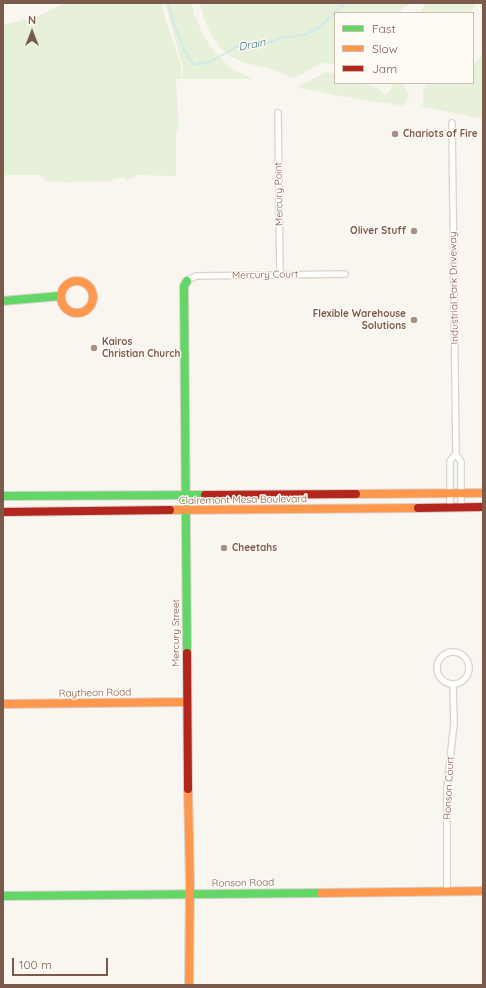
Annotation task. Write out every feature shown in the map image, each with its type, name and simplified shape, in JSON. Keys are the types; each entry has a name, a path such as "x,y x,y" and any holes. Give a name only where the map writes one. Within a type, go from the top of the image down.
{"street":[{"name":"Mercury Point","path":"278,113 280,275"},
{"name":"Industrial Park Driveway","path":"452,123 456,454 461,462 461,507"},
{"name":"Mercury Court","path":"187,282 196,276 345,274"},
{"path":"78,281 87,284 91,288 93,299 89,308 79,314 66,310 60,300 60,296 61,290 64,286 78,281"},
{"name":"Mercury Street","path":"187,282 184,286 189,985"},
{"path":"3,301 60,296"},
{"name":"Industrial Park Driveway","path":"450,507 450,461 456,454"},
{"name":"Clairemont Mesa Boulevard","path":"3,496 483,493"},
{"name":"Clairemont Mesa Boulevard","path":"3,512 483,507"},
{"path":"448,652 460,654 468,662 469,670 464,680 453,684 442,681 436,671 437,663 442,656 448,652"},
{"name":"Ronson Court","path":"447,891 447,788 454,723 453,684"},
{"name":"Raytheon Road","path":"3,704 187,702"},
{"name":"Ronson Road","path":"3,896 483,891"}],"green space":[{"path":"65,3 162,3 164,15 181,65 182,78 183,67 165,3 192,3 194,14 204,36 215,53 232,69 252,79 176,79 179,131 176,132 176,176 136,175 127,181 124,177 108,181 63,182 47,181 39,175 3,175 3,25 38,16"},
{"path":"200,3 410,3 400,12 334,12 334,64 323,63 301,75 291,78 274,70 242,62 229,55 221,48 210,33"},
{"path":"427,3 477,3 471,12 420,12"},
{"path":"483,52 483,119 420,106 423,103 423,91 428,84 474,84 474,63 479,59"},
{"path":"328,72 334,74 334,84 368,85 379,89 386,95 393,84 403,84 409,96 406,99 405,106 335,95 297,87"}],"waterway":[{"name":"Drain","path":"168,3 184,50 194,65 210,62 238,46 262,45 280,38 304,35 320,27 334,14"},
{"name":"Drain","path":"336,12 345,3"}],"traffic: fast":[{"path":"187,281 184,286 187,653"},
{"path":"3,301 60,296"},
{"path":"3,496 205,495"},
{"path":"3,896 321,893"}],"traffic: slow":[{"path":"74,281 80,281 89,285 93,297 89,309 80,313 74,313 65,309 61,300 61,294 65,285 74,281"},
{"path":"356,494 483,493"},
{"path":"170,510 418,508"},
{"path":"3,704 187,702"},
{"path":"188,789 190,884 189,985"},
{"path":"321,893 483,891"}],"traffic: jam":[{"path":"205,495 356,494"},
{"path":"418,508 483,507"},
{"path":"3,512 170,510"},
{"path":"187,653 188,789"}],"place":[{"name":"Chariots of Fire","path":"395,134"},
{"name":"Oliver Stuff","path":"414,231"},
{"name":"Flexible Warehouse Solutions","path":"414,320"},
{"name":"Kairos Christian Church","path":"94,348"},
{"name":"Cheetahs","path":"224,548"}]}
